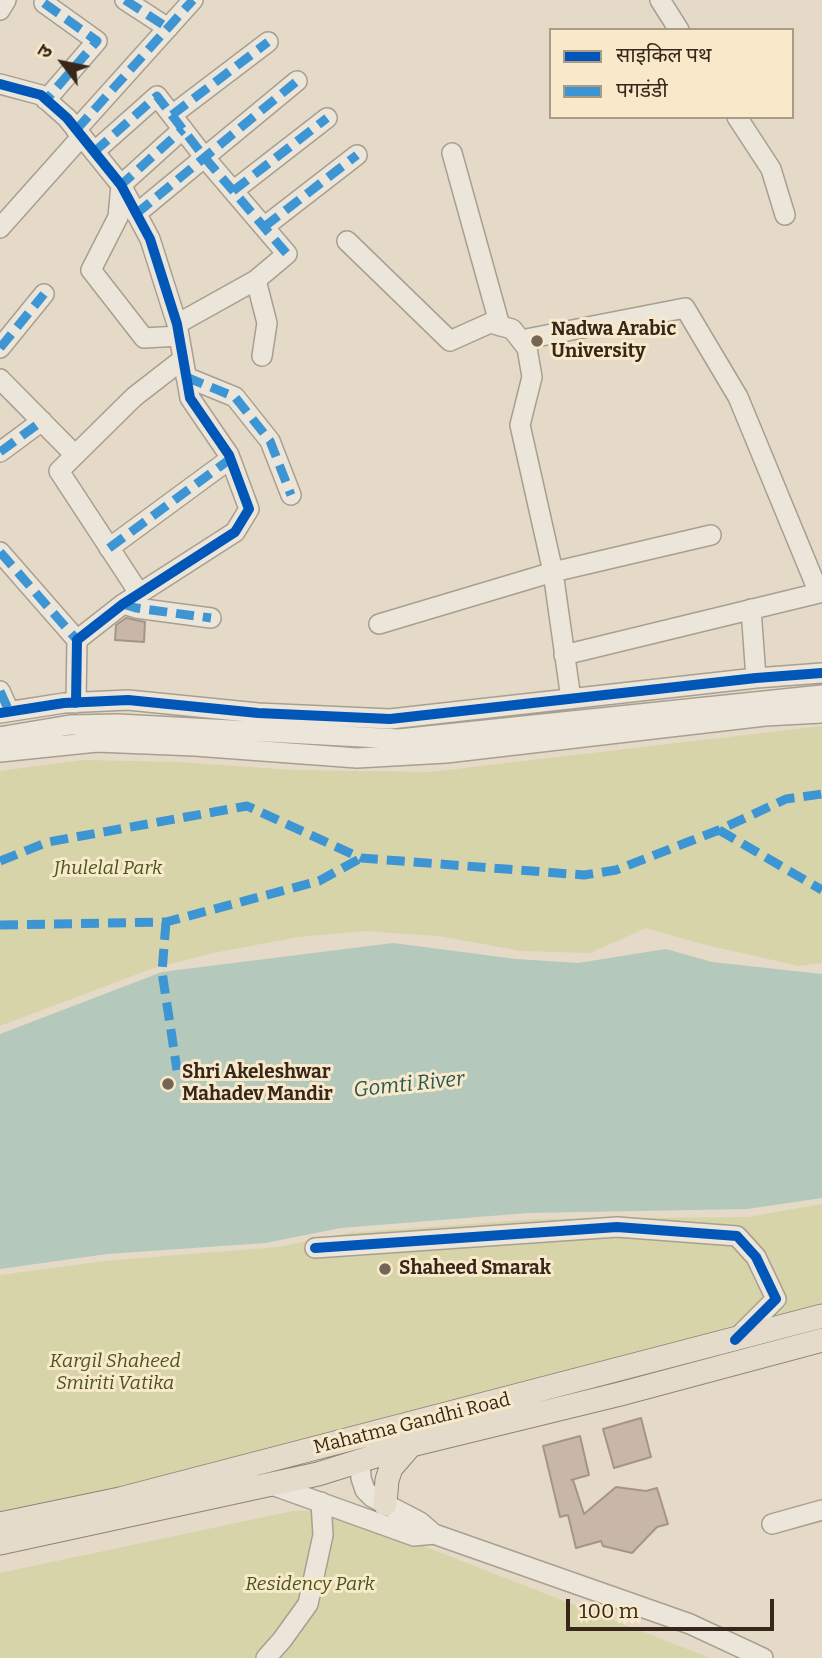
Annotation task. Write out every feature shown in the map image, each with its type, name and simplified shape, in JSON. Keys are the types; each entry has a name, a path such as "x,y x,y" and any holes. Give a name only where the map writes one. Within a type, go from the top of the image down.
{"main road":[{"name":"Mahatma Gandhi Road","path":"0,1524 120,1499 822,1316"},
{"name":"Mahatma Gandhi Road","path":"0,1543 272,1485 411,1446 822,1340"},
{"path":"385,1504 385,1487 391,1468 411,1446"}],"street":[{"path":"0,10 6,0"},
{"path":"125,0 168,28"},
{"path":"0,228 84,140 168,28 193,0"},
{"path":"660,0 678,28"},
{"path":"44,3 97,41 47,100"},
{"path":"84,140 157,96 177,122 205,158 286,254 256,279 178,330 144,338 91,270 118,217 121,185 177,122 268,42"},
{"path":"136,214 297,81"},
{"path":"0,84 41,95 47,100 121,185 150,239 178,330 190,398 230,459 249,509 235,532 131,598 77,640"},
{"path":"233,191 327,118"},
{"path":"738,119 771,169 785,215"},
{"path":"452,153 500,326"},
{"path":"264,227 357,155"},
{"path":"347,241 450,341 490,323 512,329 527,348 532,377 520,425 554,572 571,699"},
{"path":"256,279 267,323 262,356"},
{"path":"0,348 44,294"},
{"path":"521,340 685,308 738,397 820,593 564,655"},
{"path":"185,368 134,397 59,471 110,548 136,608 211,618"},
{"path":"185,368 235,397 270,440 291,495"},
{"path":"0,379 75,455"},
{"path":"0,452 42,421"},
{"path":"110,548 230,459"},
{"path":"379,624 554,572 711,536"},
{"path":"0,552 77,640 76,703"},
{"path":"751,609 756,678"},
{"path":"0,691 5,712 76,703 128,701 258,713 376,719 822,673"},
{"path":"0,737 71,725 118,724 399,739 822,695"},
{"path":"0,752 97,742 357,758 446,753 765,716 822,713"},
{"path":"315,1248 617,1227 737,1236 756,1257 776,1299 734,1340"},
{"path":"360,1461 361,1478 365,1490 372,1497 420,1522 434,1534 690,1624 763,1658"},
{"path":"272,1485 414,1535 434,1534"},
{"path":"266,1658 308,1604 323,1535 321,1502"},
{"path":"772,1524 822,1510"}],"green space":[{"name":"Jhulelal Park","path":"822,726 822,963 799,966 646,928 590,953 522,951 439,936 363,931 298,937 213,953 151,969 0,1026 0,771 83,760 177,762 293,770 430,772"},
{"name":"Kargil Shaheed Smiriti Vatika","path":"822,1204 822,1306 193,1471 0,1514 0,1275 105,1261 278,1247 348,1233 537,1219 748,1217"},
{"name":"Residency Park","path":"333,1510 710,1658 0,1658 0,1573 293,1511"}],"water":[{"name":"Gomti River","path":"393,943 516,959 578,963 666,949 712,962 822,974 822,1198 747,1209 528,1213 341,1228 265,1243 107,1254 0,1269 0,1034 162,972"}],"building":[{"path":"126,618 145,622 144,642 115,640 116,625"},
{"path":"641,1418 651,1457 614,1468 603,1429"},
{"path":"580,1436 589,1475 571,1480 584,1514 616,1487 646,1491 657,1488 668,1524 657,1527 632,1553 603,1546 601,1541 576,1548 568,1515 560,1517 543,1446"}],"marked path":[{"path":"125,0 168,28"},
{"path":"76,130 193,0"},
{"path":"44,3 97,41 46,100"},
{"path":"172,115 268,42"},
{"path":"136,214 297,81"},
{"path":"94,152 157,96 205,158 287,254"},
{"path":"233,191 327,118"},
{"path":"122,188 121,185 183,129"},
{"path":"264,227 357,155"},
{"path":"0,348 44,294"},
{"path":"186,377 235,397 270,441 291,495"},
{"path":"0,452 42,421"},
{"path":"109,548 230,459"},
{"path":"0,552 77,640"},
{"path":"123,604 211,618"},
{"path":"0,691 9,711"},
{"path":"0,861 48,842 247,806 361,858 584,875 616,870 719,830 786,799 822,794"},
{"path":"719,830 822,890"},
{"path":"0,925 166,922 319,881 361,858"},
{"path":"166,922 162,972 177,1070"}],"cycle path":[{"path":"0,84 41,95 67,118 121,185 150,239 177,324 190,398 229,455 249,509 235,532 123,604 77,640 76,703"},
{"path":"0,713 64,703 128,700 258,713 390,719 822,673"},
{"path":"315,1248 617,1227 737,1236 756,1257 776,1299 735,1340"}],"place":[{"name":"Nadwa Arabic University","path":"537,341"},
{"name":"Shri Akeleshwar Mahadev Mandir","path":"168,1084"},
{"name":"Shaheed Smarak","path":"385,1269"}]}
